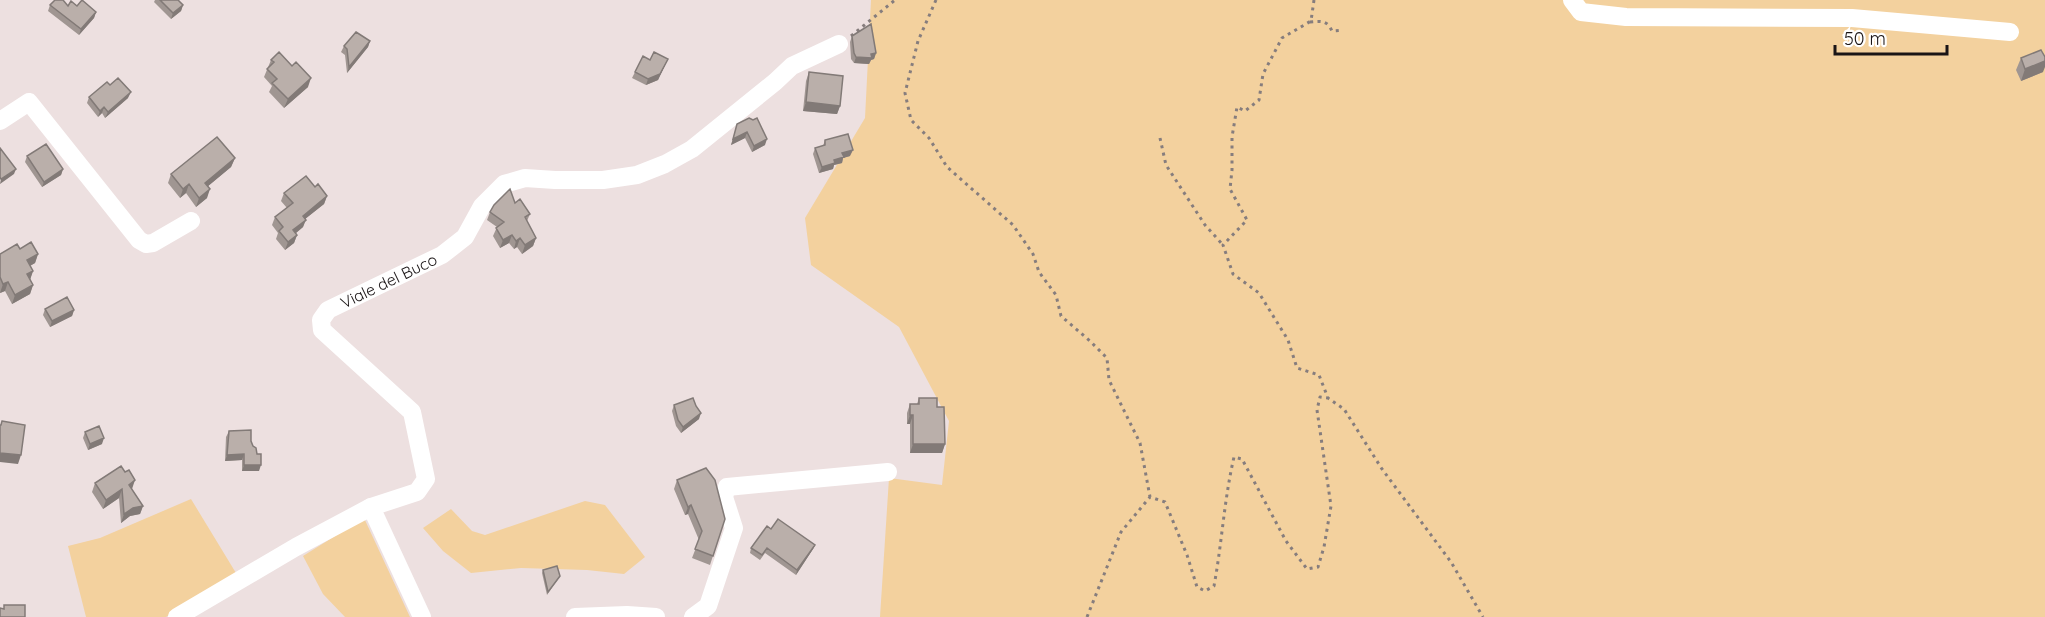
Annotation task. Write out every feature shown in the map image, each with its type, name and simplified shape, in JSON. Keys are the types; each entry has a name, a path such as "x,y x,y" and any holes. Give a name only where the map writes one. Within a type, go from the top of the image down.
{"street":[{"path":"1572,0 1581,12 1626,17 1852,18 2010,32"},
{"name":"Viale del Buco","path":"177,617 296,547 371,507 417,492 426,479 412,412 322,330 321,320 328,310 442,255 465,237 482,206 504,184 525,178 603,180 637,175 665,164 692,149 792,66 839,44"},
{"path":"0,121 29,102 139,240 146,244 153,243 191,221"},
{"path":"693,617 708,606 734,528 724,497 728,487 888,472"},
{"path":"371,507 422,617"},
{"path":"575,617 627,615 657,617"}],"path":[{"path":"839,44 895,0"},
{"path":"936,0 918,41 905,93 910,120 929,138 946,167 1012,225 1033,254 1039,272 1056,295 1060,316 1107,358 1108,380 1140,443 1150,497"},
{"path":"1310,22 1314,0"},
{"path":"1223,245 1247,220 1230,189 1232,137 1237,107 1245,111 1259,100 1263,74 1282,38 1310,22 1322,21 1329,25 1332,31 1343,30"},
{"path":"1160,138 1166,165 1205,225 1223,245 1233,274 1259,293 1288,340 1297,368 1319,375 1328,398"},
{"path":"1150,497 1165,502 1187,555 1197,587 1205,591 1214,585 1234,458 1242,459 1286,541 1307,569 1318,567 1331,506 1317,410 1320,397 1328,398 1344,409 1382,469 1451,562 1483,617"},
{"path":"1087,617 1121,532 1150,497"}],"shaded area":[{"path":"871,0 2045,0 2045,617 880,617 889,478 942,485 949,421 899,327 811,265 805,218 865,118"},
{"path":"191,499 236,573 166,617 86,617 68,546 100,538"},
{"path":"585,501 605,505 645,557 624,574 587,570 521,568 471,573 443,551 423,528 451,509 472,531 485,535"},
{"path":"364,518 410,617 345,617 323,594 303,556"}],"building":[{"path":"55,0 63,0 68,6 71,1 77,6 82,0 96,12 81,29 50,5"},
{"path":"160,0 178,0 183,5 173,13"},
{"path":"871,24 876,53 871,54 872,58 856,57 852,36"},
{"path":"356,32 370,41 349,67 347,49 344,46"},
{"path":"2041,50 2045,61 2025,69 2021,58"},
{"path":"279,52 292,66 296,62 311,78 288,99 272,83 277,79 267,69 274,62 271,60"},
{"path":"654,52 668,59 660,74 648,79 635,72 643,56 650,60"},
{"path":"809,72 843,76 840,106 806,102"},
{"path":"118,78 131,92 108,112 104,107 100,111 89,97 107,82 110,85"},
{"path":"749,118 753,120 757,118 767,139 754,146 747,132 733,139 737,124"},
{"path":"848,134 853,150 842,153 844,157 834,160 835,163 822,167 815,148 825,145 825,140"},
{"path":"217,137 235,158 205,183 210,189 199,198 189,184 183,189 171,174"},
{"path":"46,144 63,169 44,182 27,156"},
{"path":"0,148 16,169 1,179 0,177"},
{"path":"306,176 315,187 318,184 327,196 303,216 306,220 293,230 297,235 288,242 279,231 283,227 275,217 293,203 284,193"},
{"path":"510,189 515,203 520,199 530,214 525,217 536,238 525,245 520,238 516,241 512,235 503,240 496,228 504,222 490,212"},
{"path":"31,242 38,254 27,260 33,271 27,274 33,285 15,295 8,282 3,284 0,277 0,254 17,244 20,249"},
{"path":"67,297 74,310 52,321 45,309"},
{"path":"693,398 701,413 683,427 678,420 674,405"},
{"path":"919,398 937,398 937,407 944,407 945,444 913,444 913,415 910,415 910,404 919,404"},
{"path":"2,421 25,425 21,455 0,453"},
{"path":"99,426 104,438 90,444 85,432"},
{"path":"251,430 253,446 257,454 261,454 261,465 244,465 244,454 227,455 229,431"},
{"path":"121,466 125,472 129,470 135,480 129,485 143,506 133,508 124,514 122,489 106,500 95,483"},
{"path":"706,468 715,480 725,519 713,556 695,549 702,531 691,505 688,507 677,480"},
{"path":"778,519 815,545 797,570 767,548 762,555 751,548 767,526 771,529"},
{"path":"557,566 560,576 548,592 543,570"},
{"path":"4,605 25,605 25,617 0,617 0,608 4,609"}]}
